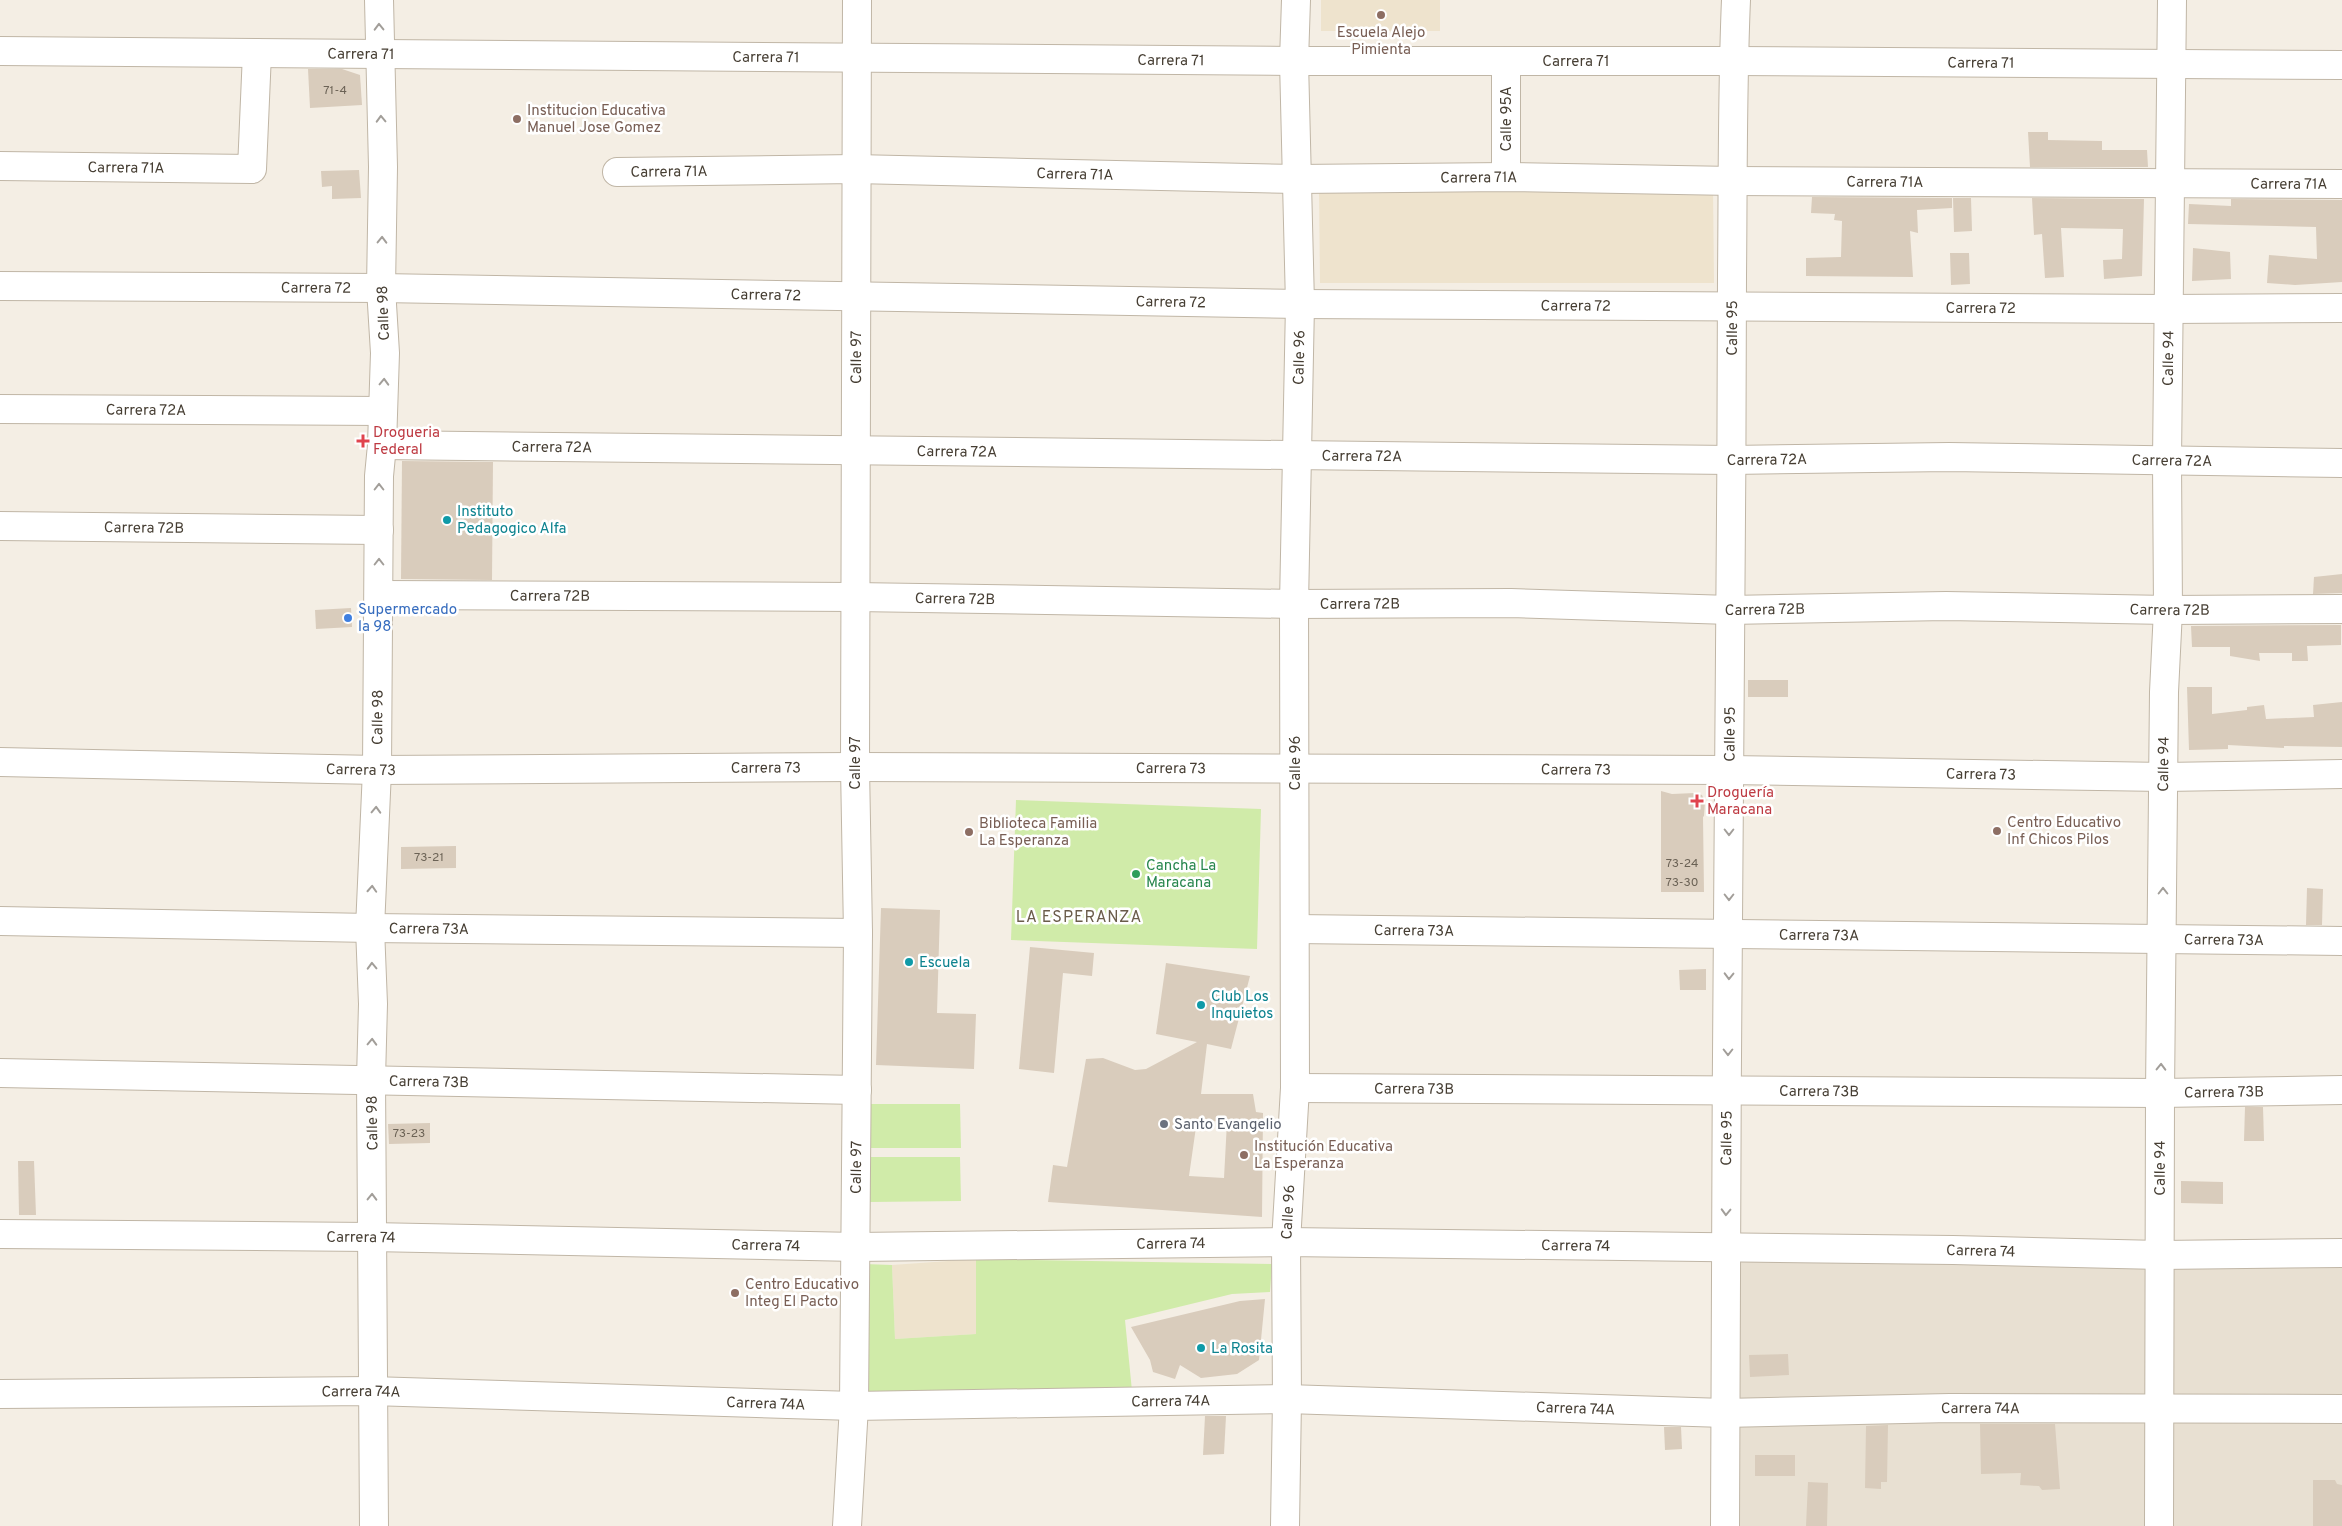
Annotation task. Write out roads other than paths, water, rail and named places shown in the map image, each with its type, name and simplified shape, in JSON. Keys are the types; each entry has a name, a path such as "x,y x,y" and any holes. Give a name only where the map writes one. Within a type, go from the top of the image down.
{"street":[{"name":"Calle 98","path":"374,1526 371,1391 371,1079 373,1004 370,928 377,770 379,476 385,353 382,288 383,167 379,0"},
{"name":"Calle 97","path":"848,1526 854,1406 858,933 855,767 855,58 857,0"},
{"name":"Calle 96","path":"1285,1526 1287,1399 1286,1242 1295,1088 1294,604 1300,304 1294,61 1296,0"},
{"name":"Calle 95","path":"1725,1526 1724,1413 1727,1327 1724,1247 1730,935 1730,610 1736,0"},
{"name":"Calle 94","path":"2159,1526 2160,1093 2168,610 2167,461 2172,0"},
{"name":"Carrera 71","path":"0,51 1294,61 1734,61 2342,65"},
{"name":"Carrera 71A","path":"0,166 252,169 258,53"},
{"name":"Calle 95A","path":"1506,61 1506,177"},
{"name":"Carrera 71A","path":"617,172 855,169 1297,179 1506,177 1733,181 2342,184"},
{"name":"Carrera 72","path":"0,286 382,288 1300,304 2168,309 2342,308"},
{"name":"Carrera 72A","path":"0,409 383,411"},
{"name":"Carrera 72A","path":"382,445 1731,460 1949,456 2342,463"},
{"name":"Carrera 72B","path":"0,526 379,530"},
{"name":"Carrera 72B","path":"379,595 855,597 1294,604 1510,603 1730,610 1946,606 2168,610 2342,609"},
{"name":"Carrera 73","path":"0,762 377,770 855,767 1729,770 2164,777 2342,774"},
{"name":"Carrera 73A","path":"0,921 370,928 858,933"},
{"name":"Carrera 73A","path":"1296,929 2342,941"},
{"name":"Carrera 73B","path":"0,1073 857,1090"},
{"name":"Carrera 73B","path":"1295,1088 1728,1089 2160,1093 2342,1090"},
{"name":"Carrera 74","path":"0,1234 371,1237 856,1247 1286,1242 1724,1247 2160,1255 2342,1253"},
{"name":"Carrera 74A","path":"0,1394 371,1391 854,1406 1287,1399 1724,1413 1950,1408 2342,1409"}],"place":[{"name":"Escuela Alejo Pimienta","path":"1381,15"},
{"name":"Institucion Educativa Manuel Jose Gomez","path":"517,119"},
{"name":"Drogueria Federal","path":"363,441"},
{"name":"Instituto Pedagogico Alfa","path":"447,520"},
{"name":"Supermercado la 98","path":"348,618"},
{"name":"Droguería Maracana","path":"1697,801"},
{"name":"Centro Educativo Inf Chicos Pilos","path":"1997,831"},
{"name":"Biblioteca Familia La Esperanza","path":"969,832"},
{"name":"Cancha La Maracana","path":"1136,874"},
{"name":"Escuela","path":"909,962"},
{"name":"Club Los Inquietos","path":"1201,1005"},
{"name":"Santo Evangelio","path":"1164,1124"},
{"name":"Institución Educativa La Esperanza","path":"1244,1155"},
{"name":"Centro Educativo Integ El Pacto","path":"735,1293"},
{"name":"La Rosita","path":"1201,1348"}],"district":[{"name":"LA ESPERANZA","path":"1079,916"}]}
